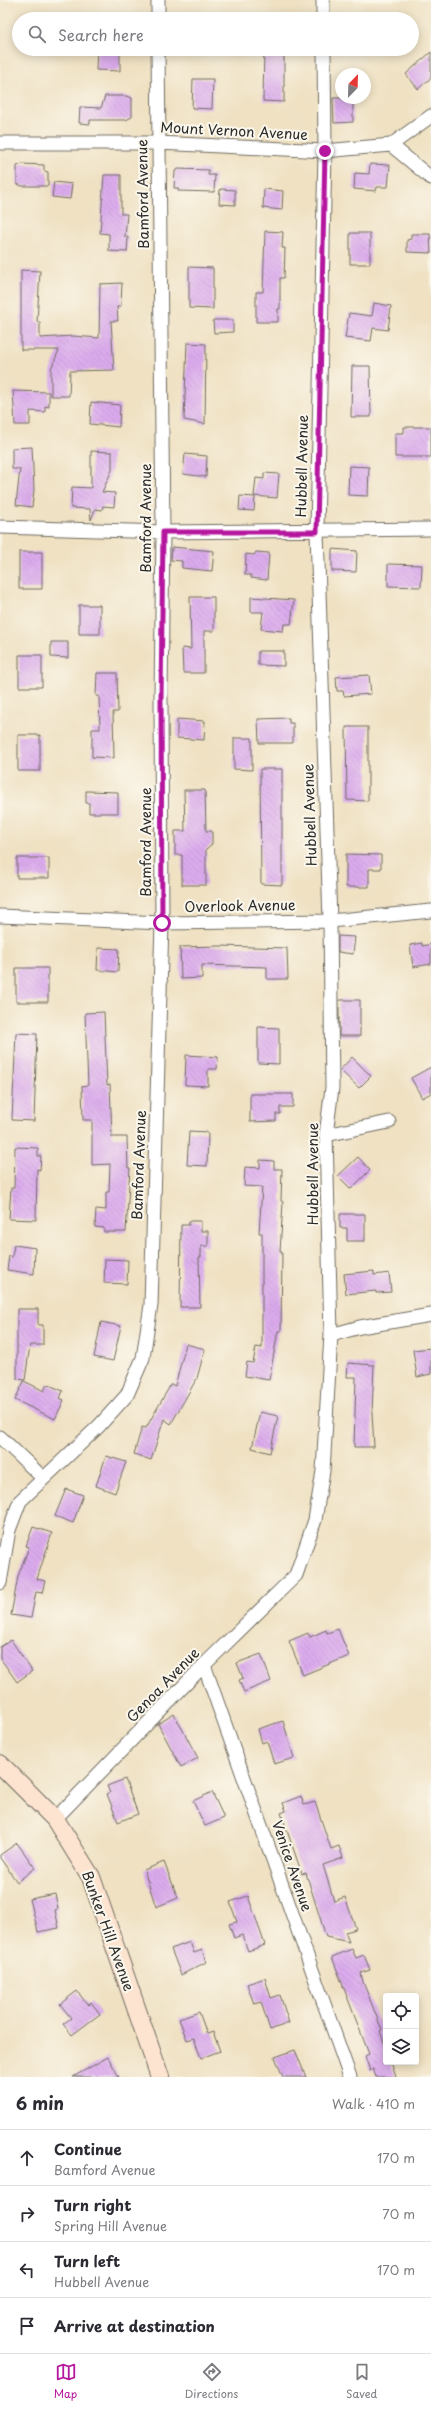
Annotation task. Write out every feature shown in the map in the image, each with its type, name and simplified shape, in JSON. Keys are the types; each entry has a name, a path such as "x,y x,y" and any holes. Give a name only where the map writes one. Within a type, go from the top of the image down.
{"main road":[{"name":"Bunker Hill Avenue","path":"0,1764 55,1819 90,1877 160,2077"}],"street":[{"path":"158,0 158,12"},
{"path":"323,0 323,12"},
{"name":"Bamford Avenue","path":"0,1583 9,1530 20,1501 99,1426 127,1395 143,1358 151,1305 162,923 161,698 163,532 158,56"},
{"name":"Hubbell Avenue","path":"296,1575 315,1520 323,1471 331,1335 326,1135 332,1088 330,921 317,532 325,151 324,56"},
{"path":"431,116 391,145 431,178"},
{"name":"Mount Vernon Avenue","path":"0,143 158,143 325,151 391,145"},
{"path":"0,527 163,532 317,532 431,529"},
{"name":"Overlook Avenue","path":"0,916 162,923 330,921 431,911"},
{"path":"326,1135 389,1122"},
{"path":"331,1335 360,1327 431,1316"},
{"path":"0,1437 43,1478"},
{"name":"Genoa Avenue","path":"55,1819 204,1665 296,1575"},
{"name":"Venice Avenue","path":"204,1665 350,2077"}],"building":[{"path":"431,52 431,78 418,89 406,74"},
{"path":"97,56 120,56 120,71 96,70"},
{"path":"264,56 284,56 284,102 263,101"},
{"path":"193,79 213,79 212,109 192,108"},
{"path":"105,96 126,96 132,98 132,117 126,120 90,120 90,124 79,123 80,107 101,108"},
{"path":"333,98 335,98 335,104 353,104 353,122 334,123"},
{"path":"22,164 44,165 44,171 48,172 48,186 22,186 17,184 17,166"},
{"path":"370,164 390,165 388,187 377,187 376,191 354,189 355,173 369,174"},
{"path":"178,169 209,170 208,175 215,175 214,192 178,191 178,188 174,188 175,171"},
{"path":"104,175 121,175 121,214 127,214 125,237 128,237 127,252 109,251 109,234 100,233"},
{"path":"54,182 72,184 70,199 52,197"},
{"path":"220,189 235,190 235,205 219,204"},
{"path":"264,189 283,191 282,210 263,208"},
{"path":"265,231 283,232 282,248 285,248 284,278 280,278 280,309 278,309 278,322 256,322 256,292 263,292"},
{"path":"350,233 370,233 370,264 350,264"},
{"path":"411,234 430,234 431,253 407,252 407,240 411,239"},
{"path":"189,267 213,268 213,309 189,308"},
{"path":"21,270 40,271 37,322 40,322 40,338 73,336 99,338 100,284 122,283 121,306 117,307 118,321 111,321 114,370 70,371 69,396 51,396 51,369 59,350 21,350"},
{"path":"374,303 391,306 388,330 373,328 371,341 345,338 349,313 372,316"},
{"path":"213,320 233,320 233,332 214,333"},
{"path":"187,343 206,344 205,424 184,420"},
{"path":"352,366 370,366 371,417 351,417"},
{"path":"13,391 49,392 49,407 45,406 45,412 30,411 30,425 15,425"},
{"path":"91,402 120,405 119,427 90,424"},
{"path":"404,427 431,427 431,457 395,457 395,433 404,433"},
{"path":"32,447 34,490 32,507 16,505 20,469 12,469 12,448"},
{"path":"91,451 112,452 112,470 102,492 115,493 114,507 103,506 102,510 95,509 91,520 90,509 71,508 72,487 91,488"},
{"path":"185,454 207,456 206,477 183,474"},
{"path":"349,466 369,467 368,496 348,495"},
{"path":"264,473 279,474 277,498 254,496 256,478 264,479"},
{"path":"240,496 255,497 254,511 239,510"},
{"path":"172,547 214,551 212,571 182,568 182,561 171,560"},
{"path":"332,549 357,551 356,572 332,571"},
{"path":"19,552 42,552 42,589 19,589"},
{"path":"256,552 269,553 267,580 251,578 251,575 245,575 246,554 254,555"},
{"path":"388,564 422,565 421,587 388,586"},
{"path":"190,597 214,597 214,631 204,631 204,673 183,673 182,648 191,649"},
{"path":"251,597 294,600 291,624 284,624 283,631 261,629 263,612 251,612"},
{"path":"79,605 100,605 100,634 79,634"},
{"path":"51,642 68,642 68,658 51,657"},
{"path":"258,651 284,651 284,666 258,665"},
{"path":"19,655 42,655 42,687 19,687"},
{"path":"97,673 117,673 118,712 113,712 114,758 92,757 92,729 100,729 99,696 96,696"},
{"path":"369,675 371,694 344,696 343,691 337,691 336,677"},
{"path":"289,718 289,723 293,723 293,743 259,743 258,719"},
{"path":"177,719 205,721 204,740 177,738"},
{"path":"346,727 368,727 368,801 347,800"},
{"path":"18,735 40,735 40,771 18,771"},
{"path":"234,738 252,738 252,770 234,769"},
{"path":"260,769 282,769 282,885 261,884"},
{"path":"184,790 205,790 206,831 212,831 212,844 206,849 206,885 182,885 182,855 175,855 175,831 185,831"},
{"path":"86,791 118,792 118,813 89,813 89,803 86,803"},
{"path":"346,854 381,855 381,869 369,869 369,887 346,887"},
{"path":"17,858 49,858 49,878 17,878"},
{"path":"338,936 355,937 353,954 338,952"},
{"path":"422,943 422,946 431,944 431,964 413,967 410,945"},
{"path":"220,946 287,948 288,979 267,979 267,967 202,965 202,978 181,979 180,947"},
{"path":"98,948 119,949 118,972 97,970"},
{"path":"16,968 48,968 48,1002 16,1002"},
{"path":"339,1000 360,1000 360,1036 339,1036"},
{"path":"104,1012 107,1085 110,1084 112,1137 127,1137 128,1168 130,1168 126,1232 104,1232 104,1228 95,1227 96,1209 106,1210 106,1192 109,1192 110,1164 92,1165 92,1120 83,1120 82,1086 88,1085 85,1013"},
{"path":"258,1027 279,1028 279,1064 258,1063"},
{"path":"16,1033 37,1034 34,1121 12,1120"},
{"path":"186,1055 218,1057 217,1069 208,1069 208,1086 185,1085"},
{"path":"352,1057 371,1076 359,1088 340,1070"},
{"path":"431,1067 431,1093 422,1098 411,1078"},
{"path":"250,1094 293,1094 293,1107 280,1107 280,1114 276,1114 276,1121 250,1122"},
{"path":"189,1131 208,1132 207,1166 187,1165"},
{"path":"15,1147 38,1148 38,1156 41,1156 40,1170 37,1169 36,1220 9,1219 11,1188 14,1188"},
{"path":"358,1157 370,1170 351,1189 338,1176"},
{"path":"260,1160 274,1161 274,1169 282,1169 281,1201 283,1202 280,1252 282,1252 281,1331 278,1331 269,1380 245,1376 247,1362 253,1363 256,1347 262,1348 262,1233 259,1233 262,1187 244,1186 245,1167 260,1168"},
{"path":"340,1214 365,1214 365,1241 347,1241 347,1228 340,1228"},
{"path":"189,1221 201,1221 201,1231 208,1231 208,1246 201,1246 201,1257 199,1257 200,1307 180,1307 181,1225 189,1225"},
{"path":"14,1245 35,1248 34,1274 7,1270 9,1256 12,1257"},
{"path":"105,1259 128,1260 127,1284 104,1283"},
{"path":"374,1271 374,1275 389,1273 391,1292 376,1293 376,1291 346,1294 344,1274"},
{"path":"17,1309 38,1309 38,1325 43,1325 43,1345 30,1345 25,1380 17,1379"},
{"path":"101,1322 121,1326 113,1361 94,1357"},
{"path":"186,1344 205,1349 197,1378 171,1424 164,1419 151,1460 134,1454 142,1427 146,1428 171,1384 175,1386"},
{"path":"431,1348 431,1374 417,1377 413,1350"},
{"path":"348,1363 374,1365 372,1413 374,1447 354,1447 356,1377 347,1377"},
{"path":"24,1381 44,1391 47,1384 63,1391 60,1398 64,1400 55,1419 15,1400"},
{"path":"260,1412 278,1416 270,1453 252,1448"},
{"path":"106,1456 126,1462 115,1493 96,1486"},
{"path":"66,1489 83,1495 73,1523 55,1516"},
{"path":"33,1527 52,1533 37,1579 45,1581 42,1593 36,1592 31,1618 11,1615 18,1576 29,1547 26,1546"},
{"path":"338,1629 349,1656 303,1675 289,1641 308,1633 310,1637 326,1630 327,1633"},
{"path":"11,1640 32,1671 17,1682 0,1658 0,1647"},
{"path":"261,1654 271,1681 244,1692 239,1680 243,1678 237,1663"},
{"path":"174,1714 198,1758 181,1767 158,1724"},
{"path":"283,1721 294,1758 274,1764 267,1741 262,1743 258,1729"},
{"path":"125,1779 138,1814 118,1822 107,1794 110,1793 107,1786"},
{"path":"212,1792 224,1818 205,1826 193,1801"},
{"path":"301,1796 304,1805 315,1802 331,1849 339,1846 343,1858 323,1865 334,1901 345,1897 356,1929 345,1932 349,1942 326,1937 306,1873 302,1874 281,1813 286,1811 283,1803"},
{"path":"17,1843 35,1868 17,1882 0,1858 0,1855"},
{"path":"164,1862 178,1898 156,1907 144,1870"},
{"path":"55,1894 58,1909 55,1910 59,1928 38,1932 30,1899"},
{"path":"248,1896 265,1945 248,1951 242,1935 234,1938 229,1924 237,1922 230,1902"},
{"path":"190,1942 194,1953 202,1950 206,1962 181,1975 171,1949"},
{"path":"352,1949 356,1958 364,1955 370,1970 361,1973 363,1982 382,2030 380,2031 383,2040 383,2065 392,2065 396,2077 376,2077 373,2069 370,2071 365,2056 369,2054 332,1957"},
{"path":"265,1978 271,1998 280,1995 289,2023 270,2030 261,2002 254,2004 247,1984"},
{"path":"77,1991 88,2005 91,2002 100,2014 72,2035 63,2024 71,2018 60,2004"},
{"path":"199,2012 207,2034 213,2032 220,2051 201,2058 194,2038 187,2040 179,2019"},
{"path":"295,2050 306,2077 283,2077 275,2057"},
{"path":"108,2057 119,2077 73,2077"}],"route":[{"path":"162,923 161,698 163,532 317,532 325,151"}]}
